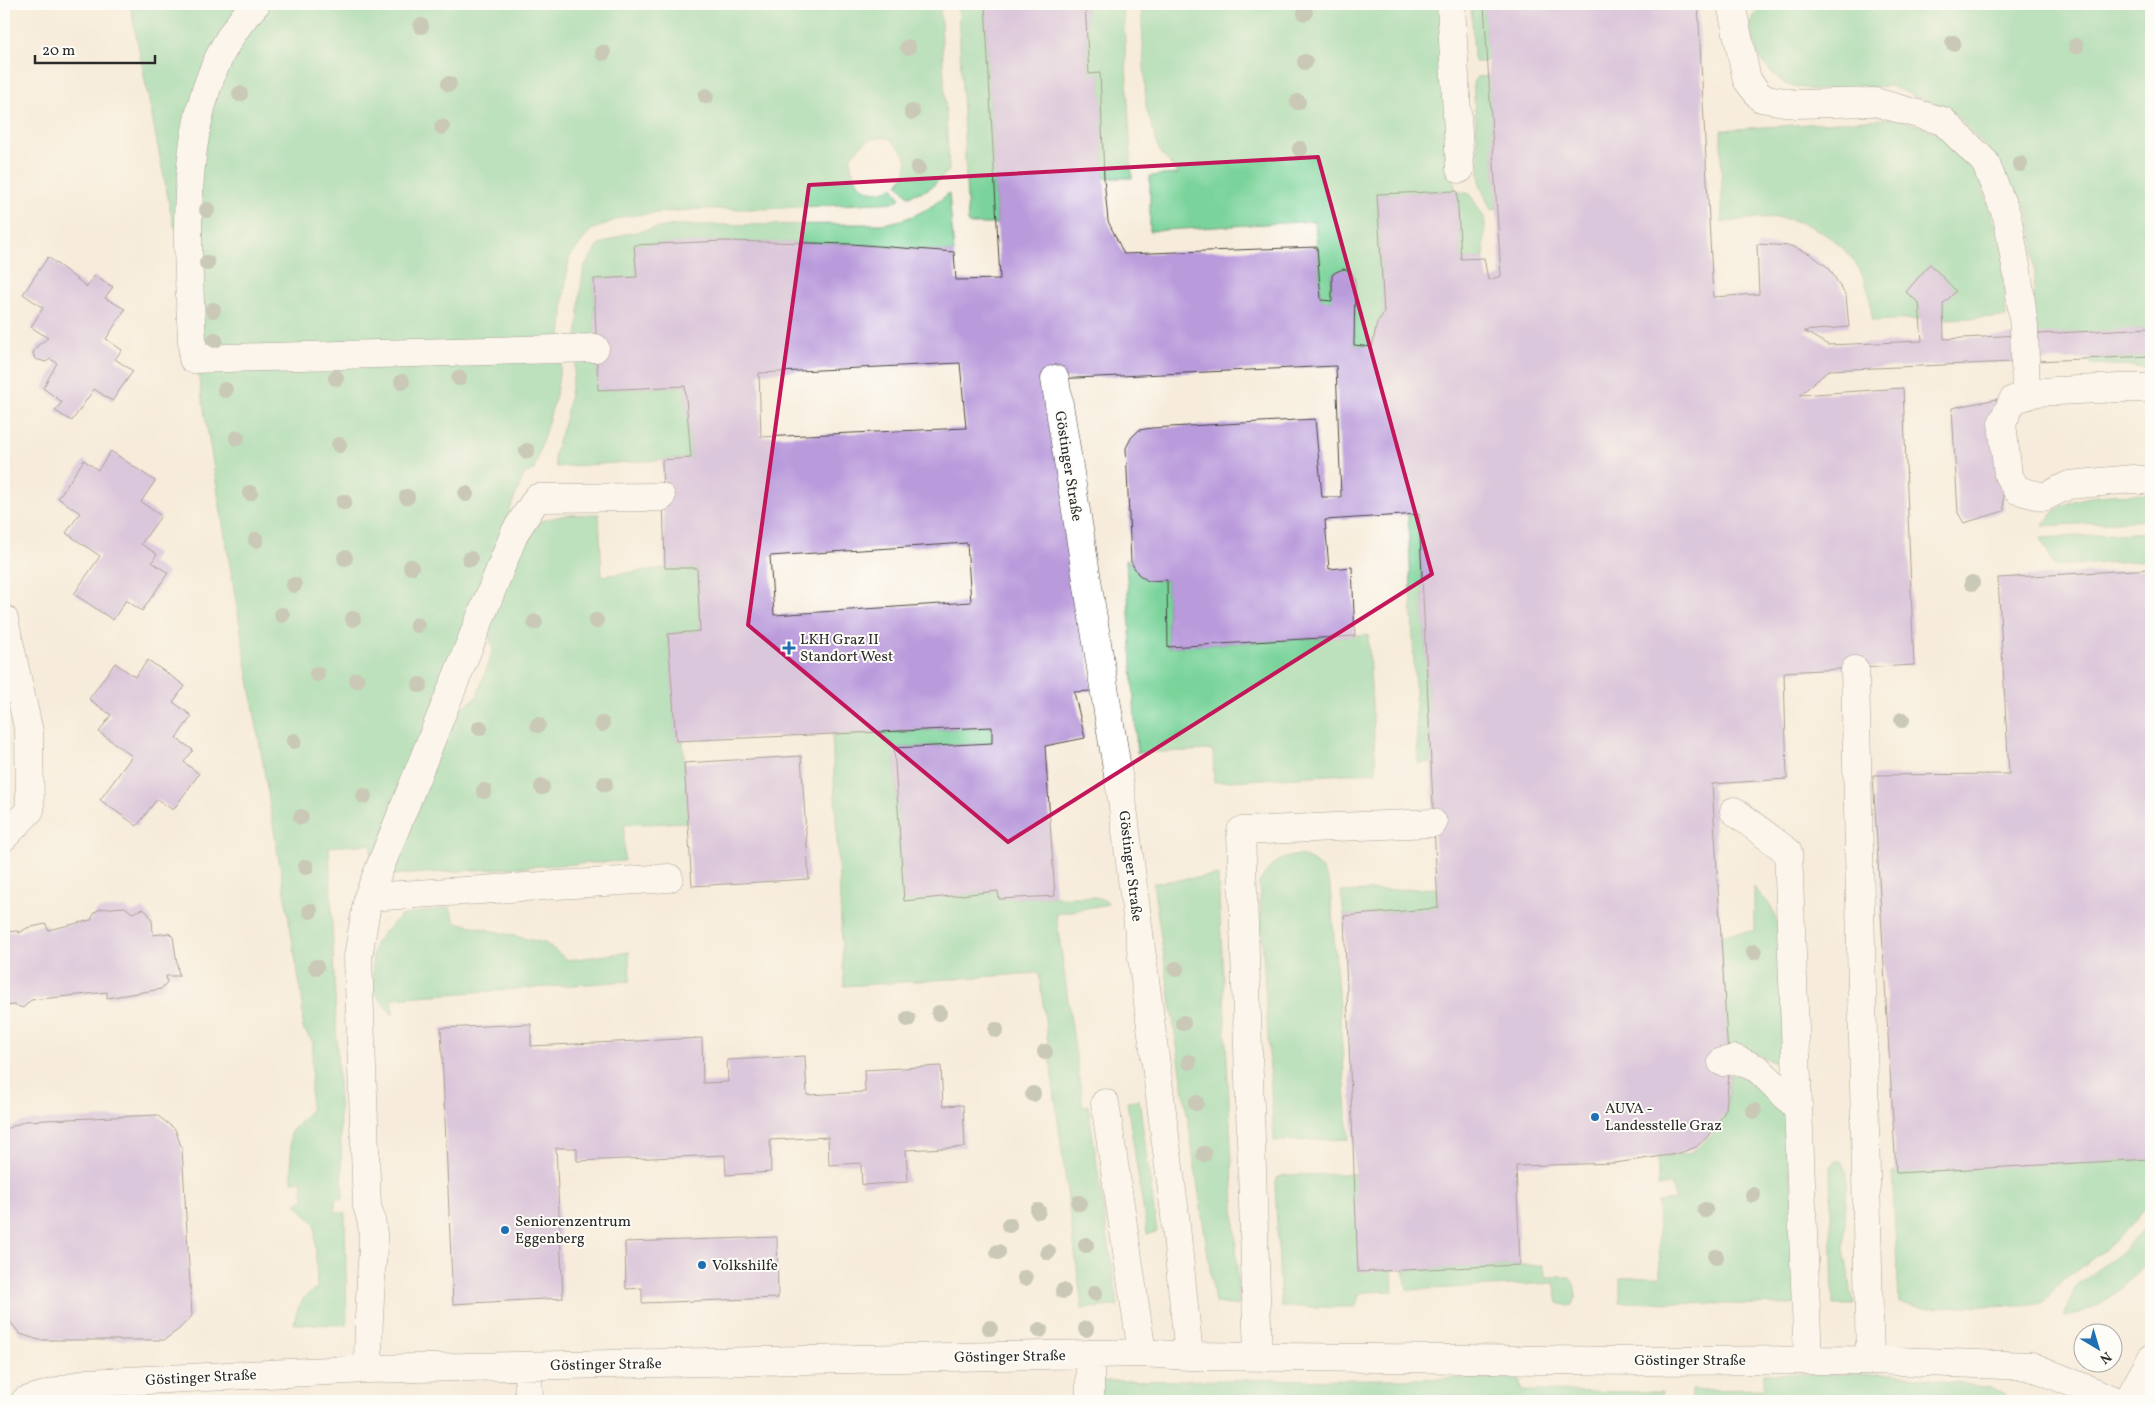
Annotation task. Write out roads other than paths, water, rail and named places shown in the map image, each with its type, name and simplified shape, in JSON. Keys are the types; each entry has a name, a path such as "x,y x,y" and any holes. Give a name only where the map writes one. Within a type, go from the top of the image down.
{"street":[{"path":"256,4 240,20 216,59 197,123 186,222 193,360 595,348"},
{"path":"1451,4 1460,169"},
{"path":"1738,11 1747,80 1761,98 1796,104 1874,102 1943,121 1985,162 2007,216 2018,277 2024,327 2026,396"},
{"name":"Göstinger Straße","path":"1055,379 1122,800 1174,1206 1189,1356"},
{"path":"2151,388 2037,392 2013,400 2002,423 2008,475 2017,490 2044,497 2069,485 2133,479 2151,480"},
{"path":"368,1369 371,1270 374,1242 373,1222 367,1206 358,957 368,897 515,532 536,498 661,497"},
{"path":"4,619 29,732 30,810 4,837"},
{"path":"1855,670 1870,1360"},
{"path":"1734,810 1788,852 1808,1360"},
{"path":"1258,1356 1241,830 1433,823"},
{"path":"368,897 668,878"},
{"path":"1722,1062 1735,1059 1758,1069 1798,1108"},
{"path":"1105,1103 1142,1353"},
{"name":"Göstinger Straße","path":"25,1401 87,1382 368,1369 1142,1353 1189,1356 1638,1361 1870,1360 2031,1366 2116,1401"},
{"path":"1090,1354 1090,1401"},
{"path":"2128,1401 2151,1359"},
{"path":"528,1366 529,1401"}],"place":[{"name":"LKH Graz II Standort West","path":"789,648"},
{"name":"AUVA - Landesstelle Graz","path":"1595,1117"},
{"name":"Seniorenzentrum Eggenberg","path":"505,1230"},
{"name":"Volkshilfe","path":"702,1265"}]}
